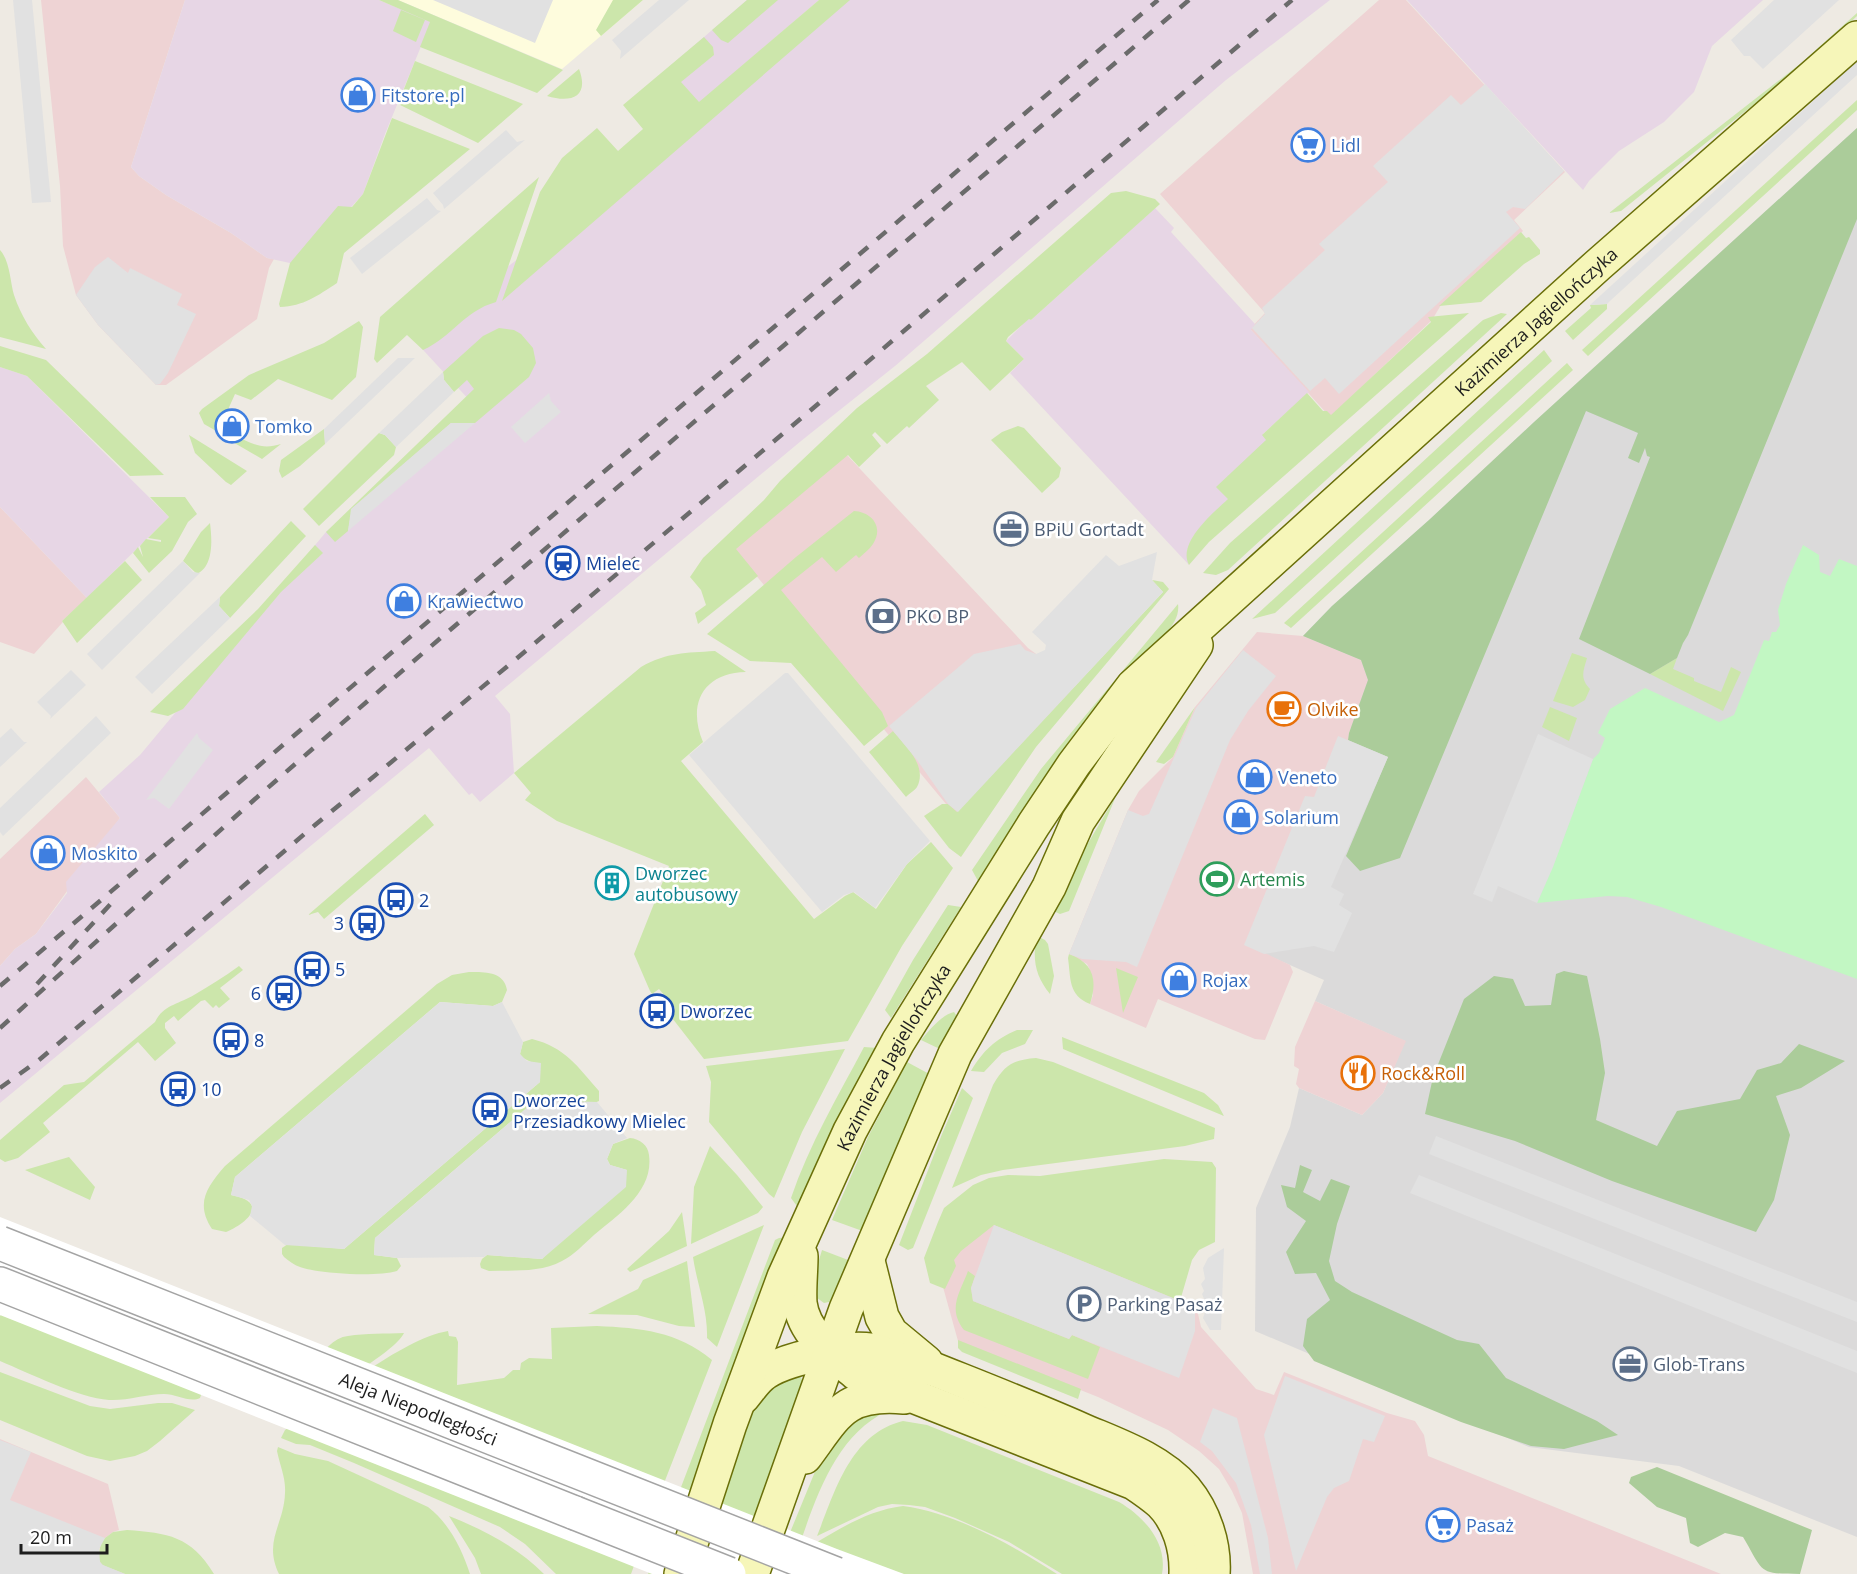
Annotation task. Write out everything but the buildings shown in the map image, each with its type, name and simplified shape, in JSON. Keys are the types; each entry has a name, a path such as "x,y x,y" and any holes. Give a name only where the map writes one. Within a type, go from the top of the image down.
{"main road":[{"name":"Kazimierza Jagiellończyka","path":"681,1574 738,1403 784,1277 850,1131 898,1042 1034,824 1074,764 1133,686 1598,265 1857,38"},
{"name":"Kazimierza Jagiellończyka","path":"752,1574 846,1309 955,1054 1049,886 1078,821 1220,609"},
{"path":"801,1242 800,1301 803,1318 831,1353 857,1374 927,1384 1039,1411 1124,1448 1169,1474 1184,1488 1197,1506 1207,1528 1212,1548 1213,1574"},
{"path":"868,1261 882,1317 927,1384 1134,1483 1161,1504 1174,1521 1187,1559 1186,1574"},
{"path":"738,1403 762,1375 777,1366 798,1359 831,1353"},
{"path":"786,1483 834,1418 848,1405 866,1397 889,1396 927,1384"}],"street":[{"name":"Aleja Niepodległości","path":"0,1243 836,1574"},
{"path":"0,1284 729,1574"}],"shaded area":[{"path":"13,0 32,0 51,202 32,203"},
{"path":"41,0 185,0 131,167 139,176 166,195 231,233 267,258 274,259 269,268 257,319 166,385 156,385 98,325 76,295 63,246 60,186"},
{"path":"185,0 379,0 431,22 363,194 299,265 267,258 231,233 166,195 139,176 131,167"},
{"path":"398,0 643,0 562,69"},
{"path":"433,0 553,0 535,43"},
{"path":"659,0 689,0 620,59 621,51 612,40"},
{"path":"747,0 819,0 699,103 668,68"},
{"path":"842,0 1330,0 1226,80 895,366 801,441 495,696 510,714 514,773 480,802 472,793 469,795 429,748 0,1103 0,966 15,949 36,934 67,893 66,882 120,818 99,792 140,755 326,532 472,403 413,339 697,122"},
{"path":"1379,0 1406,0 1565,172 1514,220 1523,231 1441,305 1432,320 1330,417 1250,329 1265,313 1160,194"},
{"path":"1407,0 1763,0 1712,46 1694,92 1664,122 1619,151 1583,190"},
{"path":"1774,0 1839,0 1763,69 1750,56 1744,56 1731,40"},
{"path":"1857,61 1857,75 1607,304 1590,305"},
{"path":"1485,84 1564,171 1525,209 1513,207 1506,212 1520,228 1339,394 1325,378 1310,391 1252,328 1265,314 1262,308 1325,250 1319,244 1388,182 1373,166 1451,95 1461,105"},
{"path":"1857,128 1857,1537 1679,1466 1529,1447 1255,1331 1256,1208 1290,1127 1299,1088 1362,1115 1383,1093 1405,1041 1315,1001 1324,980 1265,954 1348,748 1360,660 1303,636 1332,606"},
{"path":"506,130 517,142 525,140 444,209 433,193"},
{"path":"427,198 437,210 441,211 362,274 350,258"},
{"path":"1155,208 1174,228 1171,232 1255,324 1251,330 1309,392 1263,434 1268,440 1229,499 1187,550 1189,565 1010,373 1024,359 1006,341 1029,318 1031,320"},
{"path":"108,257 128,273 130,268 182,294 177,305 196,314 168,373 160,384 156,385 98,325 76,295 95,267"},
{"path":"398,358 415,358 325,444 324,429"},
{"path":"0,367 27,376 169,517 87,598 0,507"},
{"path":"443,372 444,380 454,392 396,447 385,435 379,433"},
{"path":"549,393 551,401 561,412 525,443 511,427"},
{"path":"451,423 475,423 348,531 351,509"},
{"path":"847,455 1028,648 1077,687 956,816 734,549"},
{"path":"0,507 87,598 62,621 34,654 0,642"},
{"path":"1157,552 1152,580 1163,592 958,812 948,804 917,760 889,726 974,654 1020,644 1025,650 1036,654 1045,650 1046,645 1032,632 1106,555 1119,566"},
{"path":"183,561 193,572 200,573 102,670 87,654"},
{"path":"223,594 220,597 219,606 230,618 152,694 135,677"},
{"path":"1257,632 1303,636 1361,660 1368,680 1349,733 1348,748 1265,953 1290,965 1293,972 1265,1040 1255,1039 1158,999 1146,1028 1090,1004 1093,995 1089,968 1087,964 1069,954 1128,810 1139,791 1173,757 1195,707"},
{"path":"1243,650 1276,676 1248,711 1230,740 1137,967 1126,962 1082,959 1069,954 1128,810 1143,816 1149,814 1196,708"},
{"path":"71,670 86,685 50,719 51,716 37,702"},
{"path":"785,673 788,673 930,841 907,864 875,908 854,892 844,895 822,912 689,755"},
{"path":"96,716 111,733 3,836 0,832 0,808"},
{"path":"11,728 24,742 27,742 0,767 0,738"},
{"path":"197,733 199,738 213,750 169,809 154,798 146,800"},
{"path":"1538,734 1593,759 1553,867 1537,903 1498,886 1492,902 1473,894"},
{"path":"1338,736 1388,757 1331,887 1344,894 1339,905 1352,913 1334,952 1314,946 1264,954 1244,945 1305,796 1314,797"},
{"path":"86,777 120,818 36,934 15,949 0,966 0,859"},
{"path":"1315,1001 1406,1041 1383,1093 1362,1115 1299,1088 1296,1084 1299,1069 1294,1066 1295,1047"},
{"path":"440,1002 493,1006 502,1002 523,1042 520,1054 527,1061 541,1063 540,1082 344,1249 285,1245 250,1216 252,1206 249,1200 231,1195 235,1177"},
{"path":"536,1100 597,1102 627,1138 613,1144 607,1159 610,1165 627,1170 626,1187 542,1259 487,1255 484,1257 397,1258 374,1255 375,1238"},
{"path":"1436,1136 1857,1302 1857,1322 1429,1154"},
{"path":"1419,1175 1857,1351 1857,1373 1410,1193"},
{"path":"994,1222 1196,1305 1201,1327 1256,1389 1274,1395 1284,1372 1387,1413 1415,1421 1424,1435 1428,1456 1721,1574 1253,1574 1242,1513 1219,1469 1199,1451 1168,1430 1098,1397 958,1341 943,1287 956,1251"},
{"name":"Parking Pasaż","path":"994,1225 1195,1307 1195,1331 1179,1378 1072,1335 1069,1339 973,1301 971,1288"},
{"path":"1224,1248 1221,1330 1210,1330 1203,1318 1207,1306 1202,1294 1204,1291 1201,1284 1205,1279 1203,1268 1208,1258"},
{"path":"1285,1376 1385,1416 1374,1442 1363,1439 1349,1481 1334,1488 1327,1497 1296,1571 1264,1435"},
{"path":"1213,1408 1237,1418 1268,1538 1272,1574 1260,1574 1251,1525 1236,1483 1212,1451 1200,1442"},
{"path":"0,1439 108,1484 119,1530 105,1538 99,1549 102,1565 125,1574 0,1574"},
{"path":"0,1440 31,1452 10,1500 105,1538 99,1549 100,1562 125,1574 0,1574"}],"green space":[{"path":"379,0 398,0 563,70 537,93 420,47 430,22"},
{"path":"613,0 643,0 601,36 596,30"},
{"path":"747,0 778,0 728,43 721,40 712,30"},
{"path":"819,0 850,0 502,301 540,192 562,158 597,128 618,151 643,129 623,105 704,37 713,47 714,55 681,82 699,102"},
{"path":"401,10 425,20 416,42 393,31"},
{"path":"1857,13 1857,16 1818,53 1621,211 1609,213 1800,64"},
{"path":"415,61 523,104 478,143 398,104"},
{"path":"579,69 582,86 576,96 563,99 547,96"},
{"path":"1857,100 1857,110 1588,356 1582,350"},
{"path":"392,118 470,149 344,253 337,283 303,302 280,307 290,263 338,206 352,207 363,194"},
{"path":"1857,128 1857,219 1677,658 1650,674 1579,639 1650,457 1647,456 1645,448 1639,463 1628,458 1638,433 1586,411 1400,858 1360,871 1346,856 1388,757 1348,740 1368,680 1361,660 1303,636 1332,606"},
{"path":"539,177 496,302 475,311 433,345 423,350 407,335 377,363 374,359 380,317"},
{"path":"1126,191 1155,199 1160,204 1031,320 1029,319 1008,337 1006,341 1024,359 990,391 962,362 926,386 939,400 909,428 907,426 887,444 875,432 872,435 881,446 859,467 848,455 736,549 758,576 698,624 695,613 706,605 701,590 690,577 703,558 857,408 927,354 1111,193"},
{"path":"1521,232 1526,238 1529,237 1540,250 1540,254 1524,264 1481,302 1439,306"},
{"path":"0,250 8,265 14,295 20,310 46,349 0,337"},
{"path":"1607,304 1607,309 1573,340 1565,331 1591,308 1590,305"},
{"path":"1469,313 1209,542 1189,565 1188,547 1192,538 1206,520 1228,499 1216,487 1266,440 1262,435 1307,393 1323,411 1331,415 1431,322 1428,317"},
{"path":"1501,313 1507,314 1228,570 1216,575 1203,573 1230,543 1483,320"},
{"path":"359,321 363,327 356,377 332,400 278,379 251,400 235,394 218,432 204,424 199,413 202,409 249,375 324,343"},
{"path":"499,328 514,330 521,334 533,348 536,363 529,377 475,423 451,423 352,509 348,531 335,542 326,532 474,389 467,380 454,392 444,380 443,372 483,336"},
{"path":"0,346 46,360 164,475 130,476 27,376 0,367"},
{"path":"1544,350 1552,361 1275,613 1252,619"},
{"path":"1567,363 1573,370 1291,628 1284,623"},
{"path":"1018,426 1024,428 1061,468 1059,477 1042,493 991,440 1002,432"},
{"path":"324,429 325,444 282,478 279,471 281,460"},
{"path":"379,433 385,435 396,447 394,455 319,526 303,509"},
{"path":"189,435 247,471 231,485 226,482 195,453"},
{"path":"234,435 263,446 281,444 262,459 231,441"},
{"path":"150,497 185,497 197,514 188,522 172,551 149,573 133,553 138,547 143,557 140,546 146,539 161,542 161,540 148,538 169,517"},
{"path":"854,511 871,517 877,526 876,538 870,548 859,558 856,555 836,572 822,557 781,590 882,712 888,726 864,746 791,663 750,661 707,634 796,557"},
{"path":"291,521 306,536 230,618 219,606 220,597"},
{"path":"210,523 211,552 203,570 197,574 183,561 201,532"},
{"path":"315,545 323,553 281,592 183,709 168,716 150,712 258,609"},
{"path":"1803,545 1819,555 1820,572 1830,576 1839,559 1857,566 1857,979 1661,907 1627,897 1608,896 1537,903 1593,759 1599,753 1605,738 1598,733 1610,709 1645,688 1719,722 1734,715 1764,640 1769,641 1772,632 1776,632 1780,625 1778,610 1786,584"},
{"path":"125,561 142,580 77,643 62,621"},
{"path":"1152,580 1163,582 1169,589 1036,747 961,857 949,848 924,816 942,804 948,804 957,812 1163,592"},
{"path":"1178,604 1176,619 1167,632 1145,656 1060,767 978,881 972,870 1041,769"},
{"path":"715,651 746,672 719,678 702,693 697,715 698,728 703,742 681,761 814,919 853,892 876,909 907,864 931,842 953,868 902,946 848,1041 704,1059 669,1014 675,1008 659,989 652,994 650,991 634,954 669,866 557,821 525,800 531,793 514,773 641,667 668,656"},
{"path":"1572,653 1587,658 1583,675 1590,689 1585,700 1573,707 1553,701"},
{"path":"1677,658 1673,669 1721,692 1731,667 1741,672 1723,711 1650,674"},
{"path":"1195,707 1173,757 1164,764 1156,762"},
{"path":"1550,707 1577,718 1569,741 1542,727"},
{"path":"893,731 914,756 920,771 917,787 906,797 869,752"},
{"path":"1116,796 1069,911 1060,914 1049,909"},
{"path":"425,814 434,825 324,919 318,912 308,915"},
{"path":"948,905 961,907 891,1018 885,1010"},
{"path":"1037,936 1048,944 1054,976 1050,994 1036,966"},
{"path":"1069,954 1084,962 1092,973 1093,987 1090,1004 1074,991 1070,979"},
{"path":"239,966 243,970 220,988 230,999 219,1008 216,1005 213,1008 205,1000 201,1001 178,1021 174,1016 165,1023 165,1028 176,1043 155,1061 138,1042 43,1123 50,1132 18,1158 5,1162 0,1159 0,1140 64,1085 84,1082 155,1022 167,1008 194,995"},
{"path":"1116,968 1138,977 1123,1013"},
{"path":"1564,971 1587,976 1605,1073 1596,1120 1657,1146 1677,1111 1740,1099 1757,1070 1781,1063 1799,1044 1845,1061 1801,1088 1776,1096 1790,1135 1774,1200 1756,1232 1612,1181 1515,1141 1425,1114 1433,1077 1464,999 1494,976 1513,979 1525,1006 1551,1005 1556,974"},
{"path":"469,972 493,974 502,979 507,990 502,1002 493,1006 440,1002 235,1177 231,1195 249,1202 252,1207 251,1212 242,1223 226,1232 212,1229 204,1211 205,1196 208,1188 225,1166 437,984 452,975"},
{"path":"954,1012 959,1019 944,1051 921,1040 940,1020"},
{"path":"1017,1030 1033,1030 1025,1044 1002,1053 984,1072 971,1071 990,1046"},
{"path":"1062,1037 1204,1093 1218,1105 1224,1116 1063,1049"},
{"path":"532,1039 553,1047 570,1059 599,1091 599,1101 594,1103 536,1100 375,1238 374,1255 397,1258 401,1266 397,1271 348,1274 321,1271 298,1266 284,1257 282,1248 288,1244 344,1249 540,1082 531,1062 520,1054 523,1042"},
{"path":"864,1047 877,1048 799,1209 791,1198 798,1178"},
{"path":"845,1049 802,1132 774,1198 709,1122 711,1082 706,1066"},
{"path":"1036,1058 1053,1062 1215,1128 1214,1139 1185,1146 1003,1170 981,1175 952,1188 997,1078 1015,1062"},
{"path":"907,1062 933,1076 868,1233 832,1220 868,1137"},
{"path":"962,1088 973,1098 913,1248 908,1250 899,1245"},
{"path":"630,1138 640,1141 647,1148 649,1168 646,1180 632,1201 571,1256 553,1265 535,1269 489,1271 481,1268 482,1259 487,1255 542,1259 627,1170 610,1165 607,1159 613,1144"},
{"path":"710,1146 763,1207 758,1213 691,1244 694,1187"},
{"path":"69,1157 95,1187 90,1200 25,1170"},
{"path":"1164,1159 1212,1162 1216,1168 1215,1242 1199,1250 1192,1260 1180,1301 994,1225 961,1251 954,1260 956,1266 945,1289 930,1283 924,1258 944,1208 973,1185 989,1178 1008,1175 1040,1176"},
{"path":"1300,1165 1312,1170 1303,1192 1320,1201 1331,1179 1350,1186 1337,1224 1329,1261 1335,1281 1352,1292 1457,1340 1479,1344 1506,1378 1597,1421 1618,1435 1564,1449 1531,1446 1461,1422 1314,1361 1303,1346 1307,1319 1330,1300 1316,1273 1295,1274 1286,1252 1306,1221 1287,1207 1281,1185 1295,1188"},
{"path":"682,1212 687,1246 630,1272 627,1269 669,1231"},
{"path":"764,1225 717,1347 707,1338 706,1317 693,1257"},
{"path":"788,1237 669,1574 648,1574 775,1240"},
{"path":"822,1250 856,1263 834,1301 824,1303 813,1295 813,1280"},
{"path":"59,1255 226,1324 200,1398 192,1399 164,1394 116,1400 97,1398 54,1384 0,1361 0,1316"},
{"path":"687,1261 695,1327 679,1326 637,1315 588,1314 638,1289 643,1280"},
{"path":"968,1271 975,1276 971,1288 973,1301 1069,1339 1072,1335 1100,1347 1088,1379 964,1330 956,1315 956,1307"},
{"path":"597,1326 643,1330 672,1337 699,1350 712,1360 631,1574 556,1574 525,1544 500,1527 310,1445 296,1444 281,1438 285,1430 364,1373 429,1336 448,1331 449,1336 456,1337 458,1342 457,1385 504,1378 513,1370 520,1370 521,1363 529,1358 552,1359 551,1328"},
{"path":"404,1333 398,1341 371,1363 293,1412 321,1355 338,1339 355,1335"},
{"path":"958,1340 1081,1389 1078,1399 962,1352 958,1348"},
{"path":"0,1372 90,1406 110,1409 172,1403 195,1410 147,1451 110,1461 87,1456 0,1420"},
{"path":"798,1374 804,1386 737,1574 692,1574 743,1422 763,1391"},
{"path":"887,1411 866,1424 835,1460 814,1505 789,1574 773,1574 821,1457 848,1424 871,1412"},
{"path":"903,1421 927,1425 1119,1502 1145,1522 1152,1531 1161,1551 1162,1574 1062,1574 1009,1542 955,1518 925,1507 909,1505 892,1504 878,1507 817,1536 838,1484 857,1451 885,1428"},
{"path":"278,1447 295,1454 328,1461 428,1507 436,1513 454,1537 470,1574 279,1574 273,1552 284,1504 285,1488"},
{"path":"1657,1467 1812,1530 1800,1574 1776,1573 1763,1569 1743,1537 1725,1533 1698,1547 1690,1543 1686,1518 1657,1507 1629,1483 1631,1477"},
{"path":"903,1506 963,1523 1021,1552 1057,1574 803,1574 814,1544 868,1515"},
{"path":"449,1516 499,1540 534,1564 544,1574 481,1574 475,1558"},
{"path":"127,1530 166,1535 187,1544 205,1561 214,1574 125,1574 102,1565 98,1558 101,1543 113,1532"}],"pier":[{"path":"0,1217 904,1574 652,1574 0,1315"}],"railway":[{"path":"0,986 1158,0"},
{"path":"0,1028 255,799 409,665 1189,0"},
{"path":"0,1088 39,1060 315,825 515,660 1292,0"},
{"path":"37,984 118,896"}],"place":[{"name":"Fitstore.pl","path":"358,95"},
{"name":"Lidl","path":"1308,145"},
{"name":"Tomko","path":"232,426"},
{"name":"BPiU Gortadt","path":"1011,529"},
{"name":"Mielec","path":"563,563"},
{"name":"Krawiectwo","path":"404,601"},
{"name":"PKO BP","path":"883,616"},
{"name":"Olvike","path":"1284,709"},
{"name":"Veneto","path":"1255,777"},
{"name":"Solarium","path":"1241,817"},
{"name":"Moskito","path":"48,853"},
{"name":"Artemis","path":"1217,879"},
{"name":"Dworzec autobusowy","path":"612,883"},
{"name":"2","path":"396,900"},
{"name":"3","path":"367,923"},
{"name":"5","path":"312,969"},
{"name":"Rojax","path":"1179,980"},
{"name":"6","path":"284,993"},
{"name":"Dworzec","path":"657,1011"},
{"name":"8","path":"231,1040"},
{"name":"Rock&Roll","path":"1358,1073"},
{"name":"10","path":"178,1089"},
{"name":"Dworzec Przesiadkowy Mielec","path":"490,1110"},
{"name":"Parking Pasaż","path":"1084,1304"},
{"name":"Glob-Trans","path":"1630,1364"},
{"name":"Pasaż","path":"1443,1525"}]}
